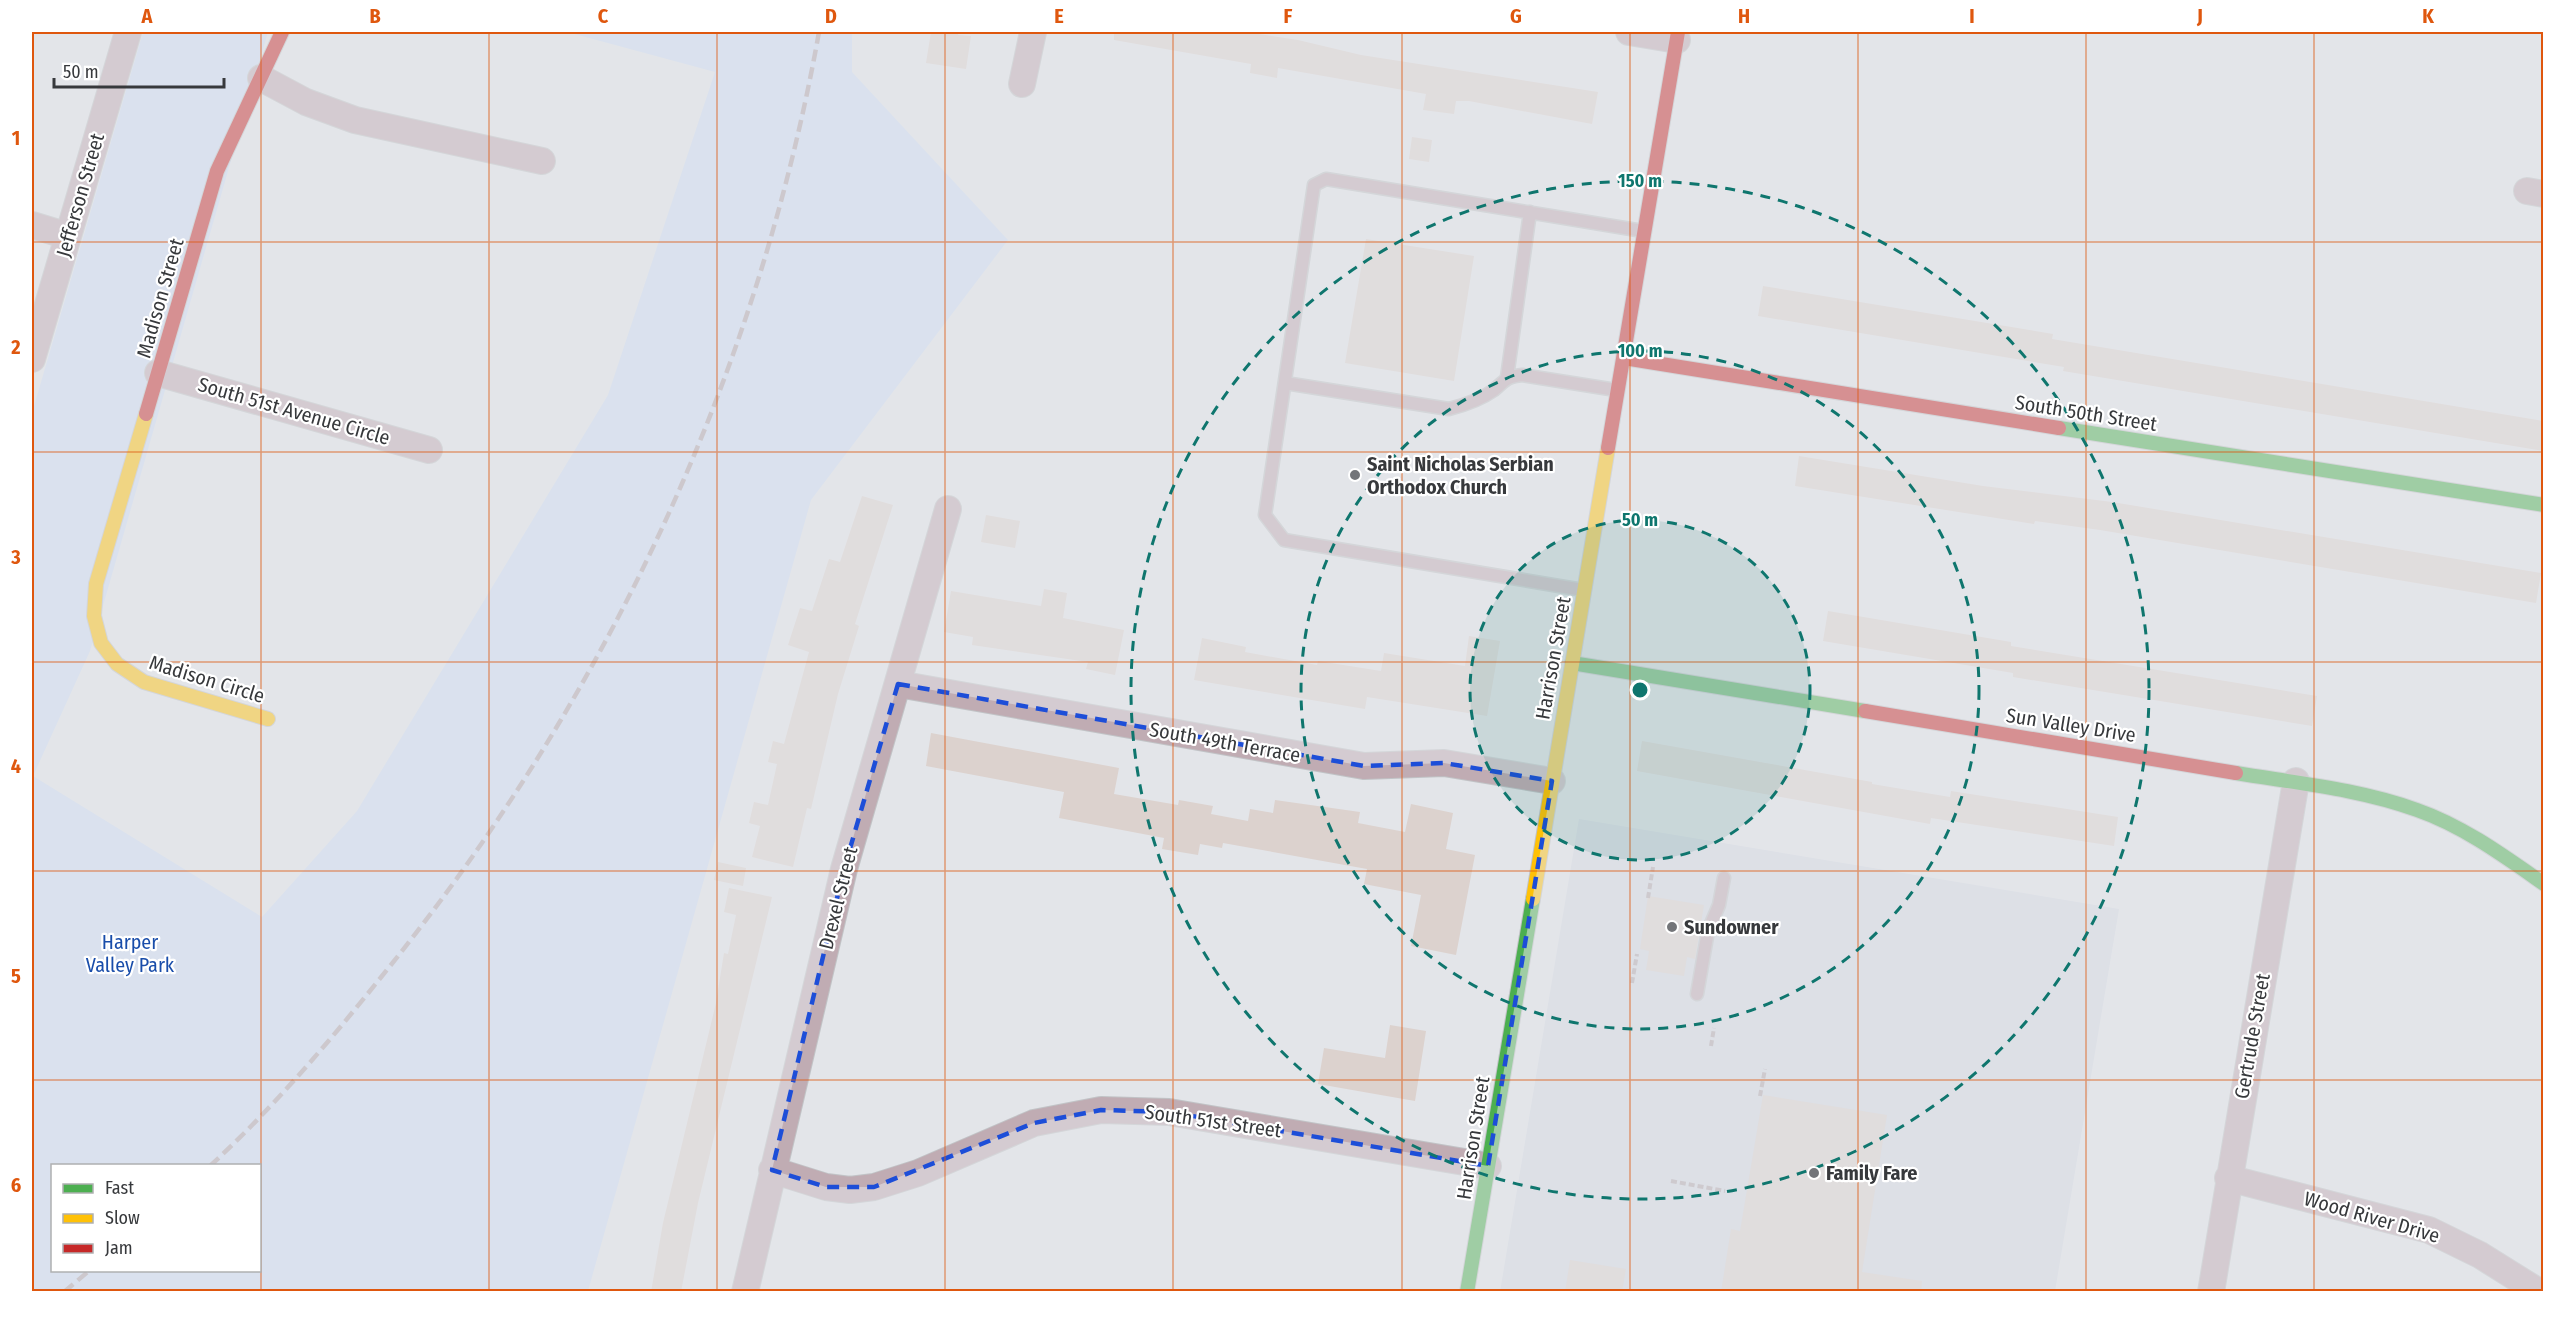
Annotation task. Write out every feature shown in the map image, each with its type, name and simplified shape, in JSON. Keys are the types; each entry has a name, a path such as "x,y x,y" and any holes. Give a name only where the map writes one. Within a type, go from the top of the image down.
{"street":[{"name":"Jefferson Street","path":"32,359 128,32"},
{"name":"Madison Street","path":"96,584 217,171 282,32"},
{"path":"1022,84 1033,32"},
{"path":"1629,32 1678,36"},
{"name":"Harrison Street","path":"1467,1292 1678,36"},
{"path":"261,78 306,102 355,120 542,162"},
{"path":"32,225 68,236"},
{"name":"South 50th Street","path":"1624,358 2544,506"},
{"name":"South 51st Avenue Circle","path":"158,373 429,450"},
{"name":"Drexel Street","path":"745,1292 844,869 948,509"},
{"name":"Madison Circle","path":"96,584 93,604 94,624 104,650 126,673 144,682 268,719"},
{"name":"Sun Valley Drive","path":"1572,663 2353,792 2418,810 2482,841 2544,884"},
{"name":"South 49th Terrace","path":"898,684 1364,766 1444,763 1552,781"},
{"name":"Gertrude Street","path":"2211,1292 2228,1178 2296,781"},
{"name":"South 51st Street","path":"772,1170 826,1187 850,1190 874,1187 918,1173 1034,1123 1101,1110 1169,1112 1488,1166"},
{"name":"Wood River Drive","path":"2228,1178 2429,1230 2480,1256 2539,1292"}],"lane":[{"path":"1584,590 1284,540 1265,515 1314,185 1326,179 1645,232"},
{"path":"1285,383 1449,409 1470,404 1494,390 1507,377 1530,212"},
{"path":"1507,377 1522,375 1618,390"},
{"path":"1696,994 1708,931 1719,905 1724,878"}],"path":[{"path":"1648,898 1653,867"},
{"path":"1632,983 1637,954"},
{"path":"1711,1046 1714,1028"},
{"path":"1760,1096 1765,1069"},
{"path":"1671,1182 1725,1191"}],"highlighted area":[{"path":"898,684 1364,766 1444,763 1552,781 1488,1166 1169,1112 1101,1110 1034,1123 874,1187 826,1187 772,1170 844,869"}],"shaded area":[{"path":"1579,819 2119,909 2055,1291 1500,1292"}],"green space":[{"name":"Harper Valley Park","path":"143,32 268,32 90,651 33,776 262,917 357,811 608,395 715,72 567,32 852,32 852,72 1008,240 811,500 588,1291 32,1291 32,413"}],"building":[{"path":"931,32 959,32 958,35 971,36 966,69 926,63"},
{"path":"1114,32 1245,32 1298,40 1361,55 1598,92 1592,124 1469,101 1456,101 1454,114 1423,110 1426,94 1278,68 1277,78 1250,73 1251,64 1114,40"},
{"path":"1412,137 1432,140 1429,162 1409,159"},
{"path":"1366,239 1474,256 1454,381 1345,363"},
{"path":"1763,286 2053,334 2052,339 2544,421 2544,451 2063,371 2064,367 1758,316"},
{"path":"1799,456 1983,486 2112,502 2541,573 2536,603 2100,530 2035,521 2034,524 1795,486"},
{"path":"862,496 893,505 855,624 859,626 838,694 811,809 807,808 793,867 752,857 760,826 749,823 754,802 768,805 777,764 768,762 773,741 784,744 809,652 788,645 800,608 812,611 829,559 840,562"},
{"path":"986,515 1020,521 1015,548 981,542"},
{"path":"1044,589 1067,593 1063,618 1124,630 1115,675 1086,669 1088,662 972,645 973,637 944,632 951,591 1041,606"},
{"path":"1828,611 2011,642 2011,646 2317,696 2312,726 2013,677 2013,673 1823,641"},
{"path":"1469,636 1500,641 1487,716 1367,697 1365,709 1194,680 1202,638 1246,647 1245,652 1317,665 1318,661 1381,671 1384,653 1465,666"},
{"path":"931,733 1119,768 1114,794 1178,805 1179,800 1213,806 1211,814 1248,821 1250,809 1273,813 1275,800 1360,812 1358,823 1405,832 1411,804 1453,813 1446,849 1475,855 1456,955 1411,946 1421,895 1364,884 1367,869 1223,843 1222,848 1200,844 1198,855 1162,849 1164,838 1059,818 1064,792 926,766"},
{"path":"1642,741 1950,797 1951,791 2118,817 2114,846 1931,818 1930,824 1637,771"},
{"path":"718,862 746,868 743,886 714,880"},
{"path":"729,888 772,897 698,1203 681,1292 651,1292 663,1223 716,1003 724,953 728,954 736,915 724,912"},
{"name":"Sundowner","path":"1648,896 1704,905 1695,959 1687,957 1684,976 1646,970 1649,951 1640,949"},
{"path":"1390,1025 1426,1031 1415,1101 1318,1084 1324,1048 1385,1058"},
{"name":"Family Fare","path":"1763,1095 1887,1115 1862,1272 1922,1281 1921,1292 1721,1292 1731,1229 1740,1231"},
{"path":"1570,1260 1626,1269 1622,1292 1565,1292"}],"railway":[{"path":"212,1164 278,1098 321,1050 382,976 462,871 535,762 601,649 660,531 712,411 756,287 792,161 819,32"},
{"path":"64,1292 88,1272"}],"traffic: fast":[{"path":"2059,428 2544,505"},
{"path":"1572,663 1865,711"},
{"path":"2236,773 2350,792 2417,810 2467,833 2544,884"},
{"path":"1467,1292 1533,899"}],"traffic: slow":[{"path":"146,414 96,584 94,616 101,643 117,664 144,682 268,719"},
{"path":"1533,899 1608,448"}],"traffic: jam":[{"path":"146,414 217,171 282,32"},
{"path":"1608,448 1678,32"},
{"path":"1624,358 2059,428"},
{"path":"1865,711 2236,773"}],"place":[{"name":"Saint Nicholas Serbian Orthodox Church","path":"1355,475"},
{"name":"Sundowner","path":"1672,927"},
{"name":"Family Fare","path":"1814,1173"}]}
